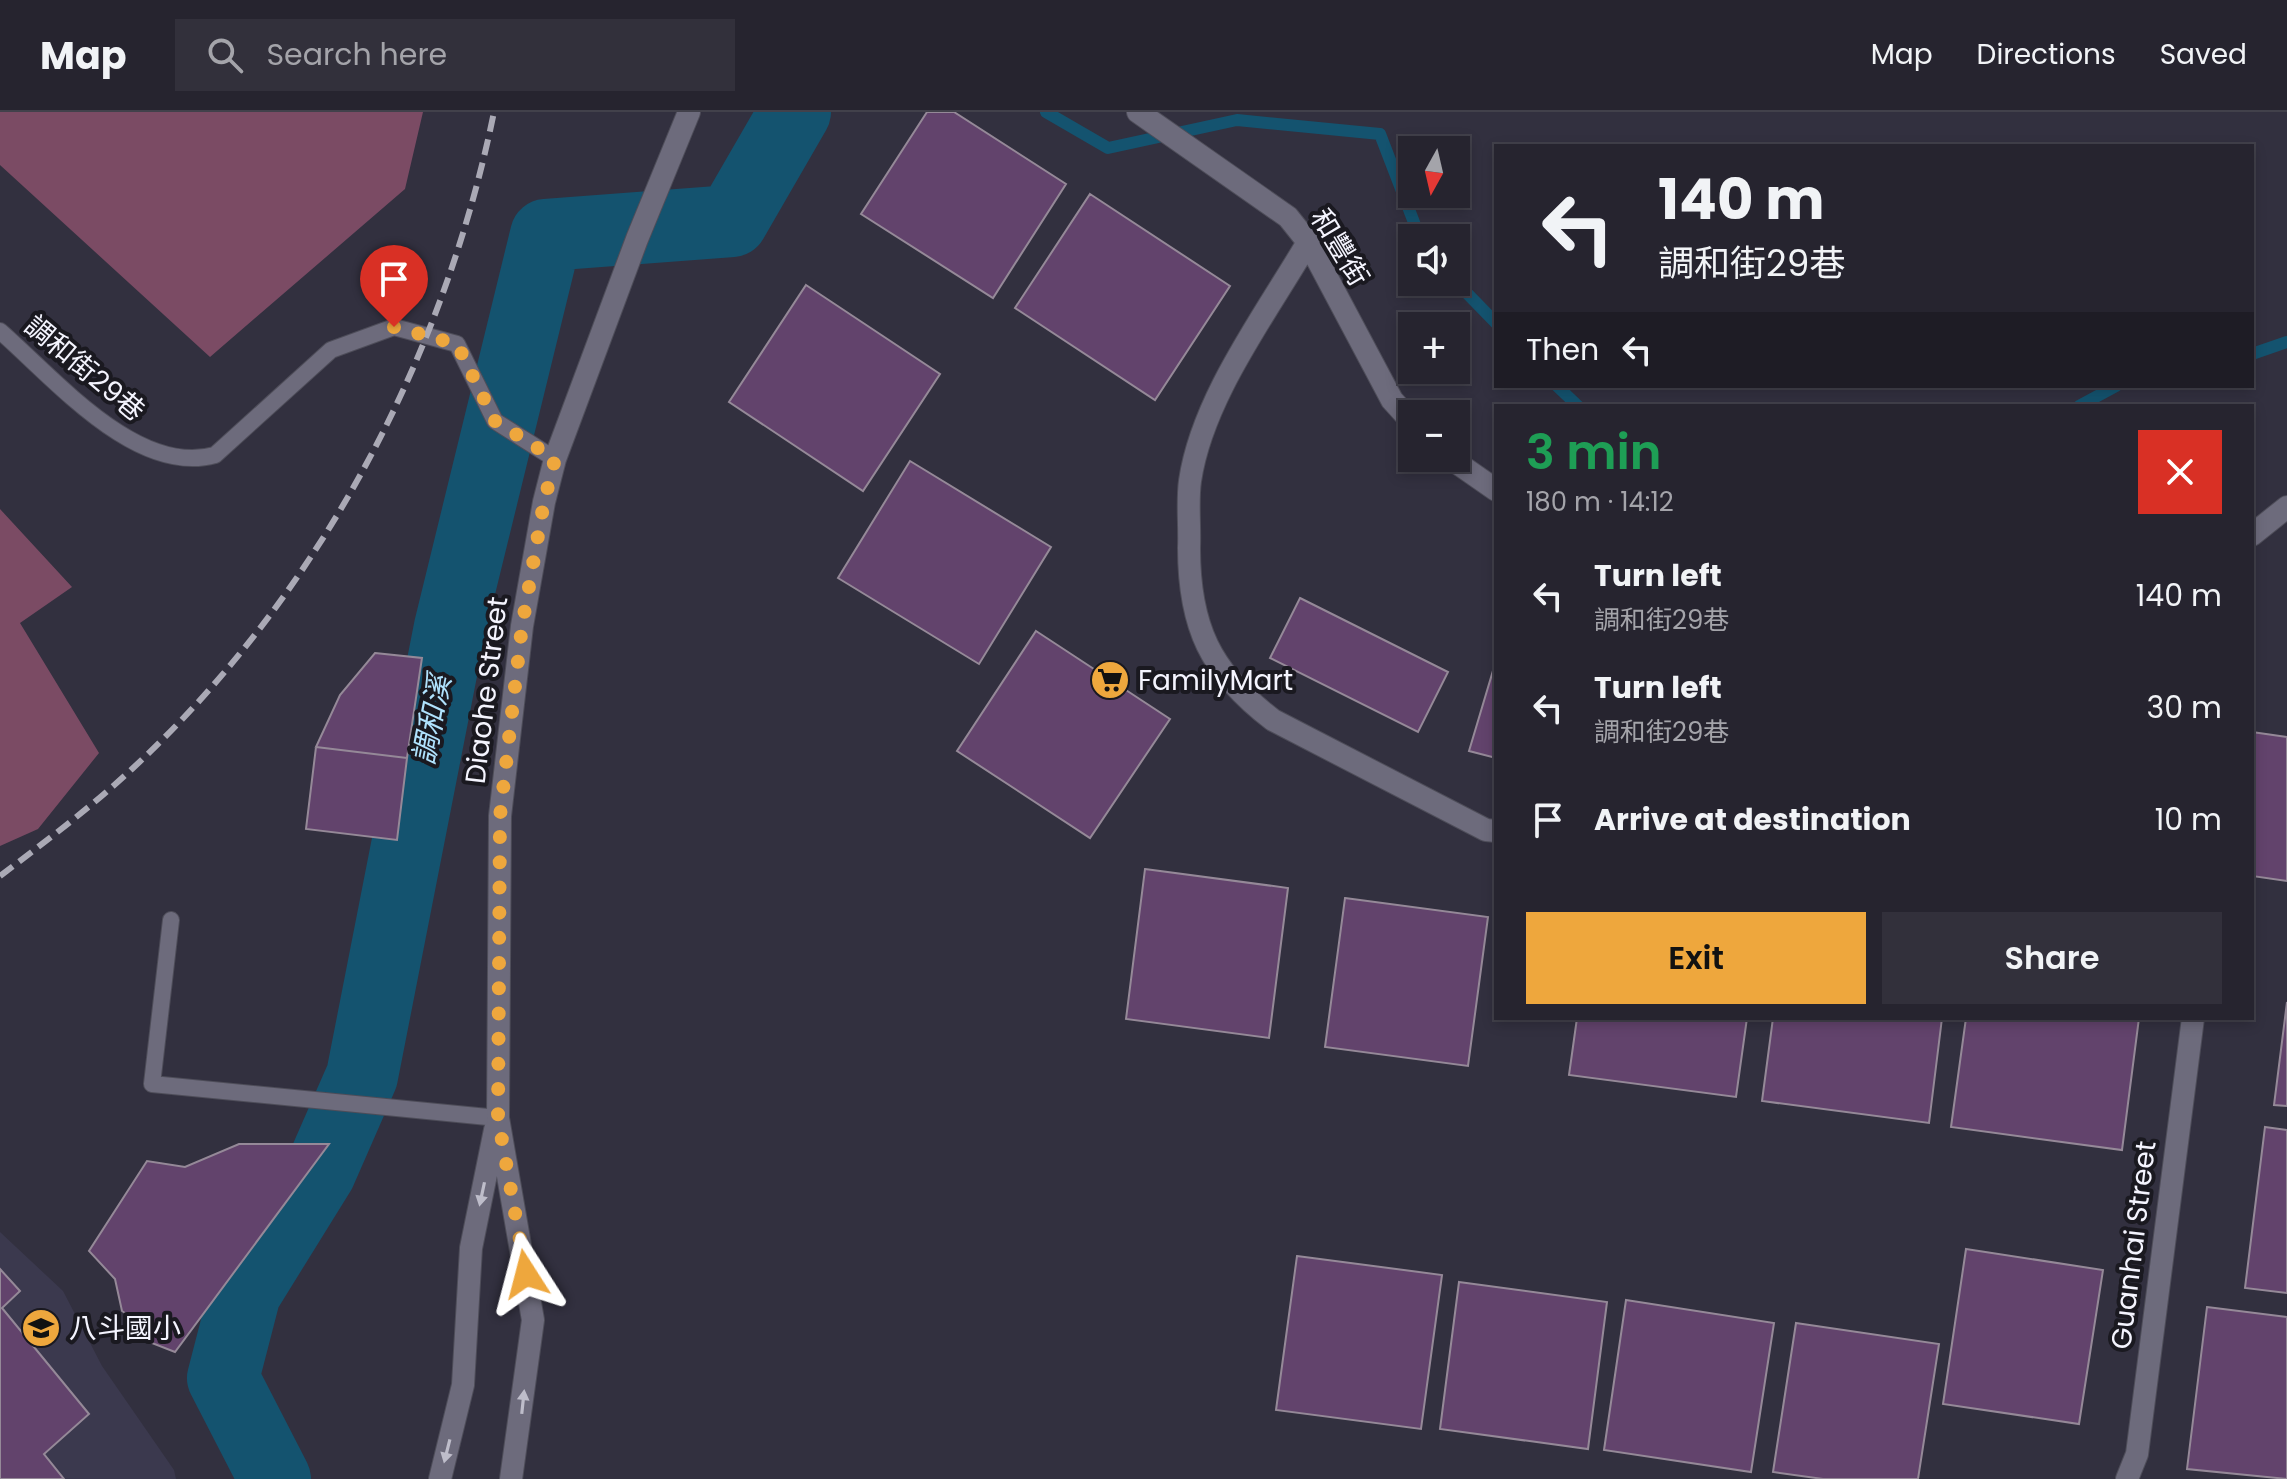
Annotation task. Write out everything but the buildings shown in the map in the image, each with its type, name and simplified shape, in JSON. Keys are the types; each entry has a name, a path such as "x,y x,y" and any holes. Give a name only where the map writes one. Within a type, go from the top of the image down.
{"street":[{"name":"Diaohe Street","path":"511,1479 533,1320 498,1118 500,816 522,626 544,502 555,459 641,228 689,112"},
{"name":"和豐街","path":"1138,112 1288,217 1308,242 1398,407"},
{"path":"1308,242 1216,398 1198,444 1190,482 1189,593 1200,632 1216,661 1243,697 1273,720 1486,830 1494,831"},
{"path":"1470,472 1494,489"},
{"path":"2254,533 2287,507"},
{"name":"Guanhai Street","path":"2127,1479 2137,1454 2193,1020"},
{"name":"Diaohe Street","path":"440,1479 463,1385 471,1248 498,1118"}],"lane":[{"name":"調和街29巷","path":"0,331 97,417 138,445 168,458 194,461 215,455 331,350 394,327 457,344 495,421 555,459"},
{"path":"171,920 152,1084 498,1118"}],"shaded area":[{"path":"0,112 423,112 405,189 210,357 0,165"},
{"path":"0,509 72,587 20,623 99,753 38,829 0,846"},
{"name":"八斗國小","path":"0,1232 63,1291 102,1366 174,1470 176,1479 0,1479"}],"waterway":[{"name":"調和溪","path":"275,1479 223,1378 245,1293 320,1172 362,1076 450,627 546,235 732,221 795,112"},
{"path":"1046,112 1108,148 1237,120 1380,134 1415,224"},
{"path":"1470,296 1494,321"},
{"path":"2254,353 2287,342"},
{"path":"1559,388 1576,404"},
{"path":"2083,404 2112,388"}],"railway":[{"path":"0,876 132,769 199,701 260,628 315,551 364,469 406,384 442,295 471,205 494,112"}],"place":[{"name":"FamilyMart","path":"1110,680"},
{"name":"八斗國小","path":"41,1328"}],"route":[{"path":"394,327 457,344 495,421 555,459 544,502 522,626 500,816 498,1118 526,1274"}]}
